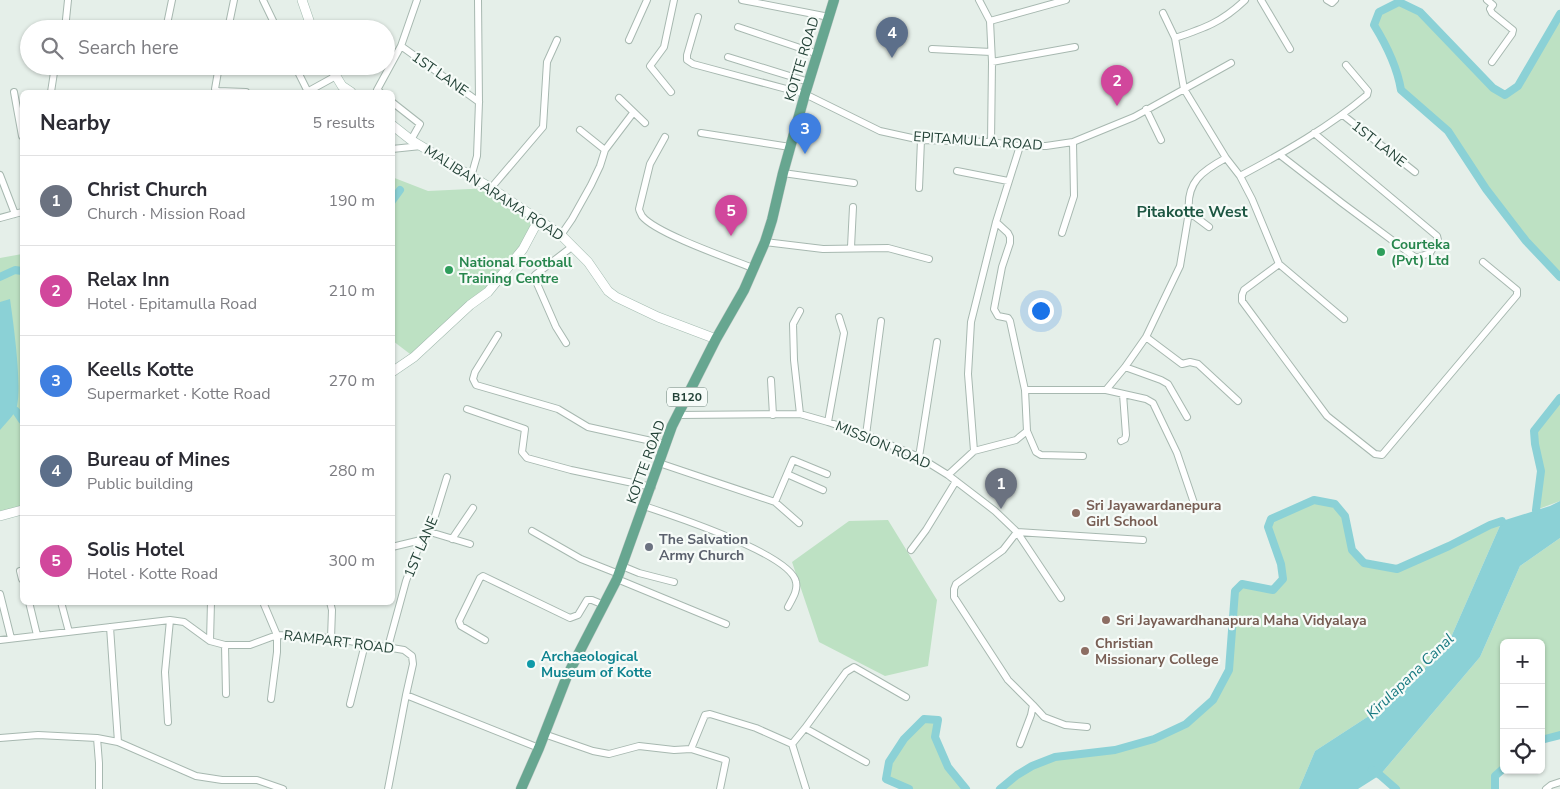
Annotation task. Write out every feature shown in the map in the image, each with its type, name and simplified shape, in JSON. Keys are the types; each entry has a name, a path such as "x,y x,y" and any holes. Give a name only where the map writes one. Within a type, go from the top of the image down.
{"main road":[{"name":"KOTTE ROAD","path":"520,789 539,748 567,676 619,573 652,487 665,444 678,415 754,268 772,220 790,147 834,0"}],"street":[{"path":"66,20 68,0"},
{"path":"168,20 172,0"},
{"path":"230,20 234,0"},
{"path":"263,0 273,20"},
{"path":"302,0 309,20"},
{"path":"395,57 401,46 417,0"},
{"path":"471,177 477,156 479,102 478,0"},
{"path":"629,40 647,0"},
{"path":"671,92 650,66 664,46 674,0"},
{"path":"742,0 829,17"},
{"path":"979,0 990,21 992,62 991,142"},
{"path":"990,21 1066,0"},
{"path":"1175,38 1207,28 1232,13 1245,0"},
{"path":"1261,0 1290,49"},
{"path":"1327,0 1332,3 1334,0"},
{"path":"1487,0 1493,5 1490,9 1492,14 1512,30 1512,34 1492,62"},
{"path":"1163,13 1175,38 1184,89 1226,158 1240,176 1252,199 1279,264 1344,319"},
{"name":"EPITAMULLA ROAD","path":"698,17 687,55 687,60 693,64 805,94 880,131 922,140 991,142 1020,146 1046,146 1072,142 1134,117 1230,63"},
{"path":"738,27 818,54"},
{"path":"491,188 543,127 547,62 557,40"},
{"name":"1ST LANE","path":"401,46 479,102"},
{"path":"992,62 1075,47"},
{"path":"932,48 991,52"},
{"path":"728,57 810,82"},
{"path":"1240,176 1280,155 1343,115 1367,95 1368,91 1346,66"},
{"path":"52,90 54,75"},
{"path":"216,90 215,89 217,75"},
{"path":"299,75 306,90"},
{"path":"377,90 385,75"},
{"path":"311,90 336,76 342,86 348,90"},
{"path":"14,92 20,125"},
{"path":"619,98 645,124"},
{"path":"395,104 420,124 411,140"},
{"path":"1146,109 1161,140"},
{"path":"561,235 594,179 605,150 633,113"},
{"name":"1ST LANE","path":"1343,115 1415,172"},
{"name":"MALIBAN ARAMA ROAD","path":"395,127 411,140 491,188 561,235 588,262 608,291 616,298 658,317 716,339"},
{"path":"580,130 605,150"},
{"path":"701,133 790,147"},
{"path":"1280,155 1416,258 1430,253 1438,240 1438,236 1314,133"},
{"path":"665,137 650,164 639,209 642,216 658,228 754,268"},
{"path":"919,188 922,140"},
{"path":"1062,233 1074,196 1072,142"},
{"path":"395,148 421,146"},
{"path":"974,451 968,374 971,322 996,222 1020,146"},
{"path":"1106,390 1146,337 1180,266 1191,188 1197,177 1207,168 1226,158"},
{"path":"956,172 1008,181"},
{"path":"783,173 854,183"},
{"path":"0,175 15,214"},
{"path":"851,247 853,207"},
{"path":"1189,212 1209,227"},
{"path":"0,218 20,213"},
{"path":"395,370 414,357 470,305 488,292 523,249 539,219"},
{"path":"996,222 1008,233 1010,243 1002,267 994,309 998,316 1008,318 1010,321 1025,390 1026,431 1036,452 1041,455 1083,456"},
{"path":"764,242 823,249 851,247 888,248 929,259"},
{"path":"566,343 556,327 535,275 572,246"},
{"path":"1279,264 1244,290 1242,301 1327,416 1374,454 1382,455 1517,295 1517,290 1483,262"},
{"path":"800,311 794,324 794,360 800,414"},
{"path":"828,422 844,333 838,317"},
{"path":"866,435 881,322"},
{"path":"498,334 475,372 473,379 476,385 558,409 588,427 665,444"},
{"path":"1146,337 1182,364 1190,362 1198,364 1238,401"},
{"path":"919,457 937,342"},
{"path":"1125,367 1168,384 1187,417"},
{"path":"771,380 773,414"},
{"path":"1025,390 1106,390 1146,399 1153,403 1177,453 1195,506"},
{"path":"1121,441 1125,439 1126,435 1123,394"},
{"path":"467,410 525,429 522,452 527,458 571,470 652,487"},
{"name":"MISSION ROAD","path":"678,415 800,414 866,435 919,457 948,475 995,511 1016,532 1061,598"},
{"path":"948,475 974,451 1016,440 1026,431"},
{"path":"774,502 793,460 827,474"},
{"path":"659,463 774,502 799,523"},
{"path":"787,474 823,490"},
{"name":"1ST LANE","path":"388,647 406,581 421,540 430,532 447,477"},
{"path":"911,550 926,530 956,481"},
{"path":"644,506 710,528 775,561 793,575 796,581 796,590 788,607"},
{"path":"452,539 473,508"},
{"path":"0,516 20,511"},
{"path":"532,531 581,558 619,573 726,624"},
{"path":"430,532 470,544"},
{"path":"1087,728 1065,725 1044,717 1008,680 954,597 954,589 956,584 1003,550 1016,532 1143,540"},
{"path":"395,546 421,540"},
{"path":"619,573 639,573 674,582"},
{"path":"485,640 461,626 460,621 480,578 483,576 570,618 578,615 587,600 604,605"},
{"path":"0,594 12,638"},
{"path":"29,605 37,635"},
{"path":"62,605 69,632"},
{"path":"210,641 211,605"},
{"path":"264,605 277,635 277,652 271,699"},
{"path":"331,605 331,638"},
{"path":"168,722 165,672 170,620"},
{"name":"RAMPART ROAD","path":"0,640 170,620 184,622 210,641 225,645 250,645 277,635 331,638 404,650 412,656 413,664 406,695"},
{"path":"110,627 118,742"},
{"path":"350,704 365,644"},
{"path":"225,645 226,694"},
{"path":"792,744 806,728 846,672 854,667 906,697"},
{"path":"388,789 406,695 539,748"},
{"path":"1020,744 1033,705"},
{"path":"691,749 705,716 708,714 756,728 792,744 806,789"},
{"path":"806,728 866,762"},
{"path":"544,734 593,751 609,754 639,746 674,750 691,749 726,760 720,789"},
{"path":"0,738 38,735 97,738 118,742 196,776 222,780 258,780 283,789"},
{"path":"97,738 99,788 108,789"},
{"path":"1550,788 1560,782"}],"green space":[{"path":"1399,2 1420,12 1493,88 1505,95 1518,86 1560,14 1560,277 1526,241 1486,189 1448,131 1401,90 1391,56 1374,25 1379,12"},
{"name":"National Football Training Centre","path":"395,178 428,191 491,188 539,219 488,292 414,357 395,343"},
{"path":"20,254 20,511 0,516 0,258"},
{"path":"1560,398 1560,501 1536,510 1541,471 1534,431"},
{"path":"1314,500 1335,504 1345,516 1352,550 1364,563 1397,569 1502,521 1452,635 1421,673 1375,712 1315,751 1299,789 1000,789 1032,766 1055,757 1115,750 1154,739 1186,724 1213,700 1229,670 1235,591 1242,584 1273,590 1283,579 1281,564 1268,527 1271,519"},
{"path":"888,520 937,600 928,666 885,676 819,642 792,562 849,521"},
{"path":"1560,538 1560,735 1545,739 1545,639 1500,639 1500,772 1495,776 1495,789 1396,789 1380,775 1480,657 1520,566"},
{"path":"924,719 938,720 935,737 948,767 966,789 909,789 886,779 889,762 904,739"}],"water":[{"path":"10,299 17,357 18,390 15,412 0,430 0,302"},
{"path":"1560,501 1560,538 1520,566 1480,657 1380,775 1358,789 1299,789 1315,751 1375,712 1421,673 1452,635 1502,521"}],"waterway":[{"path":"1560,14 1518,86 1505,95 1493,88 1420,12 1399,2 1379,12 1374,25 1391,56 1401,90 1448,131 1486,189 1526,241 1560,277"},
{"path":"395,197 400,190"},
{"path":"0,277 15,270 20,271"},
{"path":"1536,510 1541,471 1534,431 1560,398"},
{"path":"16,411 20,417"},
{"path":"1000,789 1032,766 1055,757 1115,750 1154,739 1186,724 1213,700 1229,670 1235,591 1242,584 1273,590 1283,579 1281,564 1268,527 1271,519 1314,500 1335,504 1345,516 1352,550 1364,563 1397,569 1502,521"},
{"path":"909,789 886,779 889,762 904,739 924,719 938,720 935,737 948,767 966,789"},
{"path":"1545,739 1560,735"},
{"path":"1372,770 1396,789"},
{"path":"1495,789 1495,776 1500,772"}],"place":[{"name":"Bureau of Mines","path":"892,58"},
{"name":"Relax Inn","path":"1117,106"},
{"name":"Keells Kotte","path":"805,154"},
{"name":"Solis Hotel","path":"731,236"},
{"name":"Courteka (Pvt) Ltd","path":"1381,252"},
{"name":"National Football Training Centre","path":"449,270"},
{"name":"Christ Church","path":"1001,509"},
{"name":"Sri Jayawardanepura Girl School","path":"1076,513"},
{"name":"The Salvation Army Church","path":"649,547"},
{"name":"Sri Jayawardhanapura Maha Vidyalaya","path":"1106,620"},
{"name":"Christian Missionary College","path":"1085,651"},
{"name":"Archaeological Museum of Kotte","path":"531,664"}],"district":[{"name":"Pitakotte West","path":"1192,212"}],"water label":[{"name":"Kirulapana Canal","path":"1410,676"}]}
